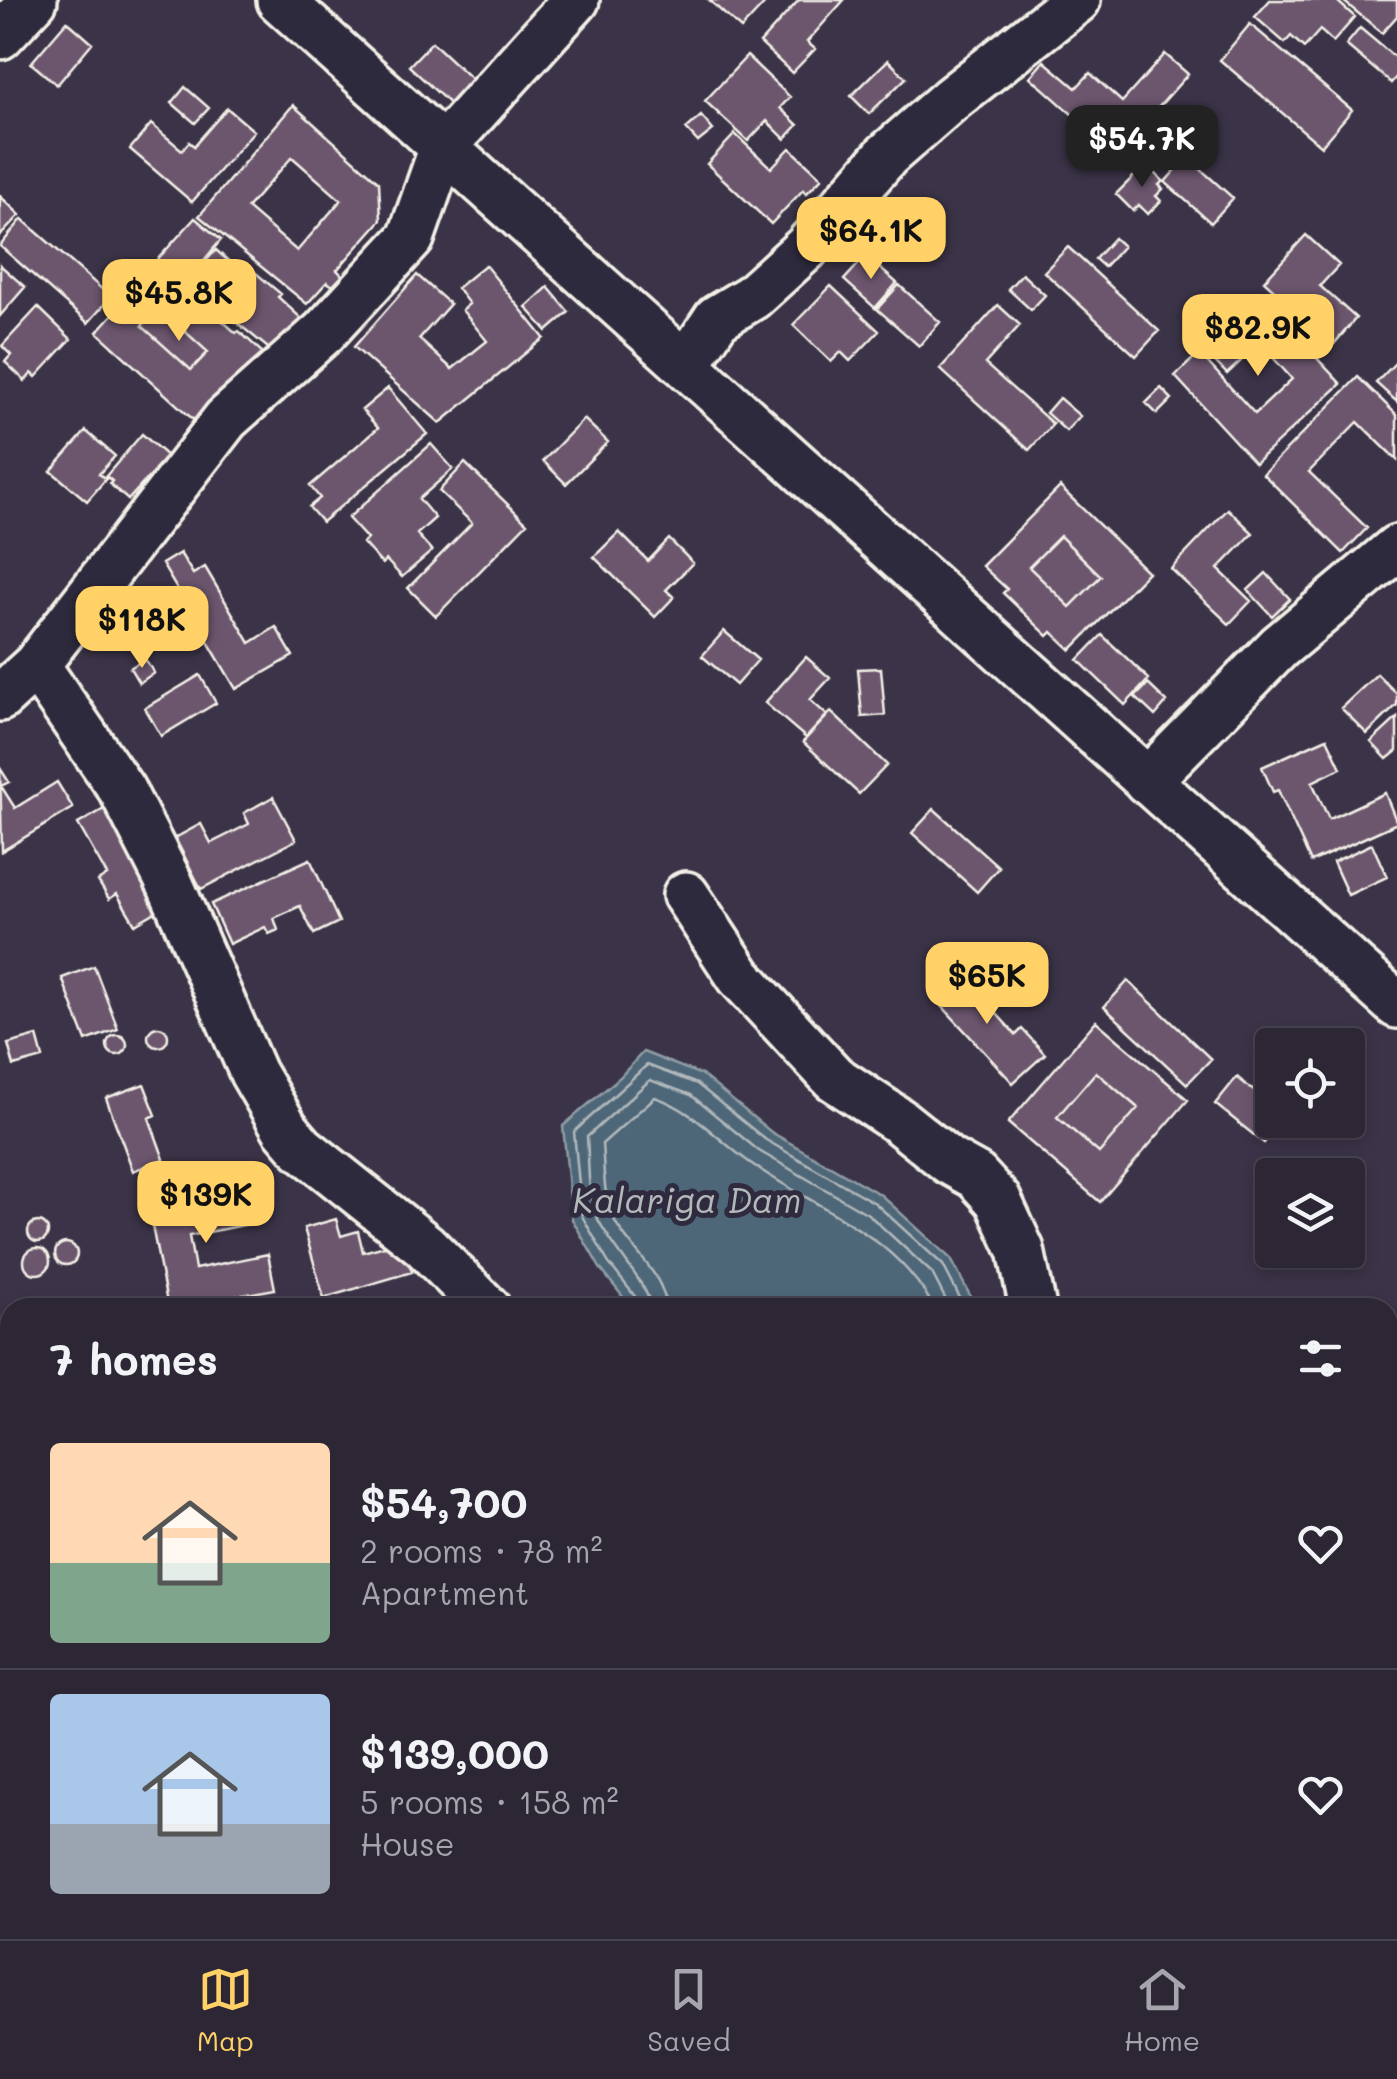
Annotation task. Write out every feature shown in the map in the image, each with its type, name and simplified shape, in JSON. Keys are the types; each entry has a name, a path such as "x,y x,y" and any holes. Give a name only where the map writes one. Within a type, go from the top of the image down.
{"street":[{"path":"0,36 34,0"},
{"path":"280,0 1397,1005"},
{"path":"0,698 36,665 226,419 324,332 411,238 443,147 576,0"},
{"path":"686,365 717,318 752,297 806,248 887,155 1077,0"},
{"path":"1148,781 1279,647 1397,548"},
{"path":"36,665 122,790 170,884 254,1073 285,1128 302,1148 424,1246 477,1298"},
{"path":"686,895 740,977 834,1078 976,1176 998,1200 1021,1250 1031,1298"}],"water":[{"name":"Kalariga Dam","path":"643,1052 702,1075 771,1132 881,1195 951,1259 971,1298 624,1298 600,1268 572,1219 563,1126"}],"building":[{"path":"709,0 768,0 741,29"},
{"path":"799,0 844,0 807,42 815,49 792,73 760,43"},
{"path":"1270,0 1336,0 1355,17 1333,42 1320,30 1304,48 1291,36 1285,43 1255,17"},
{"path":"1342,0 1397,0 1397,16 1382,33"},
{"path":"67,21 92,43 57,85 31,63"},
{"path":"1250,24 1352,110 1321,146 1220,60"},
{"path":"1360,28 1397,59 1397,76 1391,83 1346,45"},
{"path":"432,42 478,85 455,109 409,66"},
{"path":"1165,54 1188,74 1117,154 1030,77 1044,61 1076,88 1090,73 1122,102"},
{"path":"747,56 790,97 780,108 798,125 785,139 767,121 748,141 705,101"},
{"path":"888,60 906,78 869,114 851,96"},
{"path":"185,87 209,108 195,123 172,103"},
{"path":"293,105 379,182 381,220 337,270 343,276 333,286 327,282 307,304 199,216","holes":["292,157 341,200 297,251 247,208"]},
{"path":"227,108 254,131 192,202 130,149 151,124 182,150 189,142 194,146"},
{"path":"701,116 713,130 698,142 686,129"},
{"path":"735,134 771,168 790,148 822,178 806,194 803,190 771,224 707,164"},
{"path":"1187,157 1233,198 1211,223 1165,182"},
{"path":"1146,164 1163,181 1159,185 1163,189 1156,196 1161,201 1148,214 1139,205 1133,211 1116,194"},
{"path":"0,196 20,215 0,236"},
{"path":"195,218 221,240 184,284 156,261"},
{"path":"22,219 111,297 88,323 0,246"},
{"path":"1306,235 1339,265 1320,286 1356,318 1334,344 1264,281"},
{"path":"1114,238 1123,246 1104,267 1095,259"},
{"path":"1068,247 1159,331 1136,356 1044,272"},
{"path":"216,250 244,275 250,268 281,294 278,297 302,319 273,352 187,282"},
{"path":"866,256 897,283 875,308 844,280"},
{"path":"159,264 263,353 198,424 97,332","holes":["158,307 208,352 191,370 142,326"]},
{"path":"0,265 25,287 0,316"},
{"path":"485,265 544,338 440,423 354,347 417,275 450,304 419,339 452,369 487,341 462,310 469,304 457,288"},
{"path":"1022,274 1045,295 1031,310 1008,289"},
{"path":"899,285 940,322 919,346 877,309"},
{"path":"831,286 879,331 850,361 841,352 831,362 793,325"},
{"path":"548,287 569,312 547,331 526,307"},
{"path":"1257,294 1341,384 1255,463 1175,376 1199,353 1255,414 1292,379 1260,343 1227,374 1200,346"},
{"path":"998,305 1020,325 985,364 1053,424 1029,450 940,369"},
{"path":"38,307 71,339 36,377 32,373 25,381 5,362 11,355 2,346"},
{"path":"158,307 208,352 191,370 142,326"},
{"path":"1397,361 1397,402 1376,383"},
{"path":"1358,377 1397,415 1397,460 1358,422 1309,472 1367,528 1343,553 1263,474"},
{"path":"388,388 427,434 322,522 309,507 320,498 310,486 378,428 362,410"},
{"path":"1161,388 1172,399 1157,414 1146,403"},
{"path":"1059,398 1080,416 1066,431 1046,413"},
{"path":"584,419 608,442 566,484 543,461"},
{"path":"86,431 115,456 99,474 106,479 87,501 51,471"},
{"path":"142,434 167,456 155,469 160,474 153,482 148,478 128,500 106,476"},
{"path":"431,444 453,469 419,499 435,518 417,534 432,551 402,577 386,560 382,564 348,518"},
{"path":"465,463 527,523 436,616 408,588 472,523 439,491"},
{"path":"1060,487 1148,572 1071,650 1052,632 1048,636 1003,593 1007,589 982,566","holes":["1060,536 1101,576 1070,607 1029,567"]},
{"path":"1228,509 1253,533 1218,569 1251,601 1229,624 1171,569"},
{"path":"619,532 648,561 669,539 693,563 666,590 674,597 655,617 594,557"},
{"path":"1060,536 1101,576 1070,607 1029,567"},
{"path":"180,553 193,574 205,567 250,643 276,627 293,656 236,689 162,564"},
{"path":"1266,573 1290,599 1272,616 1248,590"},
{"path":"724,631 758,660 736,685 702,656"},
{"path":"1102,635 1149,679 1125,705 1078,660"},
{"path":"806,657 830,678 810,700 827,715 806,738 765,703"},
{"path":"145,659 154,673 139,683 130,668"},
{"path":"881,668 885,715 862,717 858,669"},
{"path":"1377,674 1397,694 1397,705 1367,734 1341,708"},
{"path":"200,675 216,703 161,736 145,708"},
{"path":"1148,684 1167,702 1155,716 1135,697"},
{"path":"831,712 887,765 859,794 803,742"},
{"path":"1397,718 1397,751 1387,759 1371,742"},
{"path":"1327,738 1341,768 1312,782 1329,819 1385,793 1397,823 1311,862 1278,790 1273,792 1262,767"},
{"path":"0,768 9,782 1,786 15,808 57,782 73,808 2,851"},
{"path":"273,797 296,840 201,889 175,838 201,824 211,843 249,824 244,813"},
{"path":"113,804 169,904 135,924 117,894 109,899 98,881 107,875 78,824"},
{"path":"934,809 999,867 977,892 912,833"},
{"path":"1372,844 1387,877 1348,895 1333,862"},
{"path":"310,859 339,922 314,934 300,906 274,918 278,930 269,934 265,927 229,944 211,904"},
{"path":"94,966 118,1029 86,1041 62,978"},
{"path":"956,969 1016,1035 1022,1029 1045,1054 1013,1083 930,993"},
{"path":"1128,981 1211,1059 1187,1084 1104,1007"},
{"path":"1096,1021 1188,1100 1100,1202 1008,1123","holes":["1096,1072 1138,1108 1099,1153 1057,1117"]},
{"path":"158,1027 168,1037 158,1047 148,1037"},
{"path":"117,1035 127,1045 117,1055 107,1045"},
{"path":"37,1036 43,1058 14,1066 8,1044"},
{"path":"1096,1072 1138,1108 1099,1153 1057,1117"},
{"path":"1237,1077 1255,1092 1255,1136 1215,1104"},
{"path":"144,1084 156,1115 149,1118 164,1159 133,1171 106,1098"},
{"path":"177,1164 180,1181 145,1187 142,1170"},
{"path":"257,1185 264,1221 189,1236 195,1269 268,1254 275,1289 224,1298 166,1298 147,1200 179,1194 180,1200"},
{"path":"336,1219 341,1236 358,1231 363,1252 403,1241 412,1272 324,1298 304,1228"},
{"path":"38,1222 48,1232 38,1242 28,1232"},
{"path":"66,1243 77,1254 66,1265 55,1254"},
{"path":"37,1248 46,1252 50,1261 46,1270 37,1274 28,1270 24,1261 28,1252"}]}
